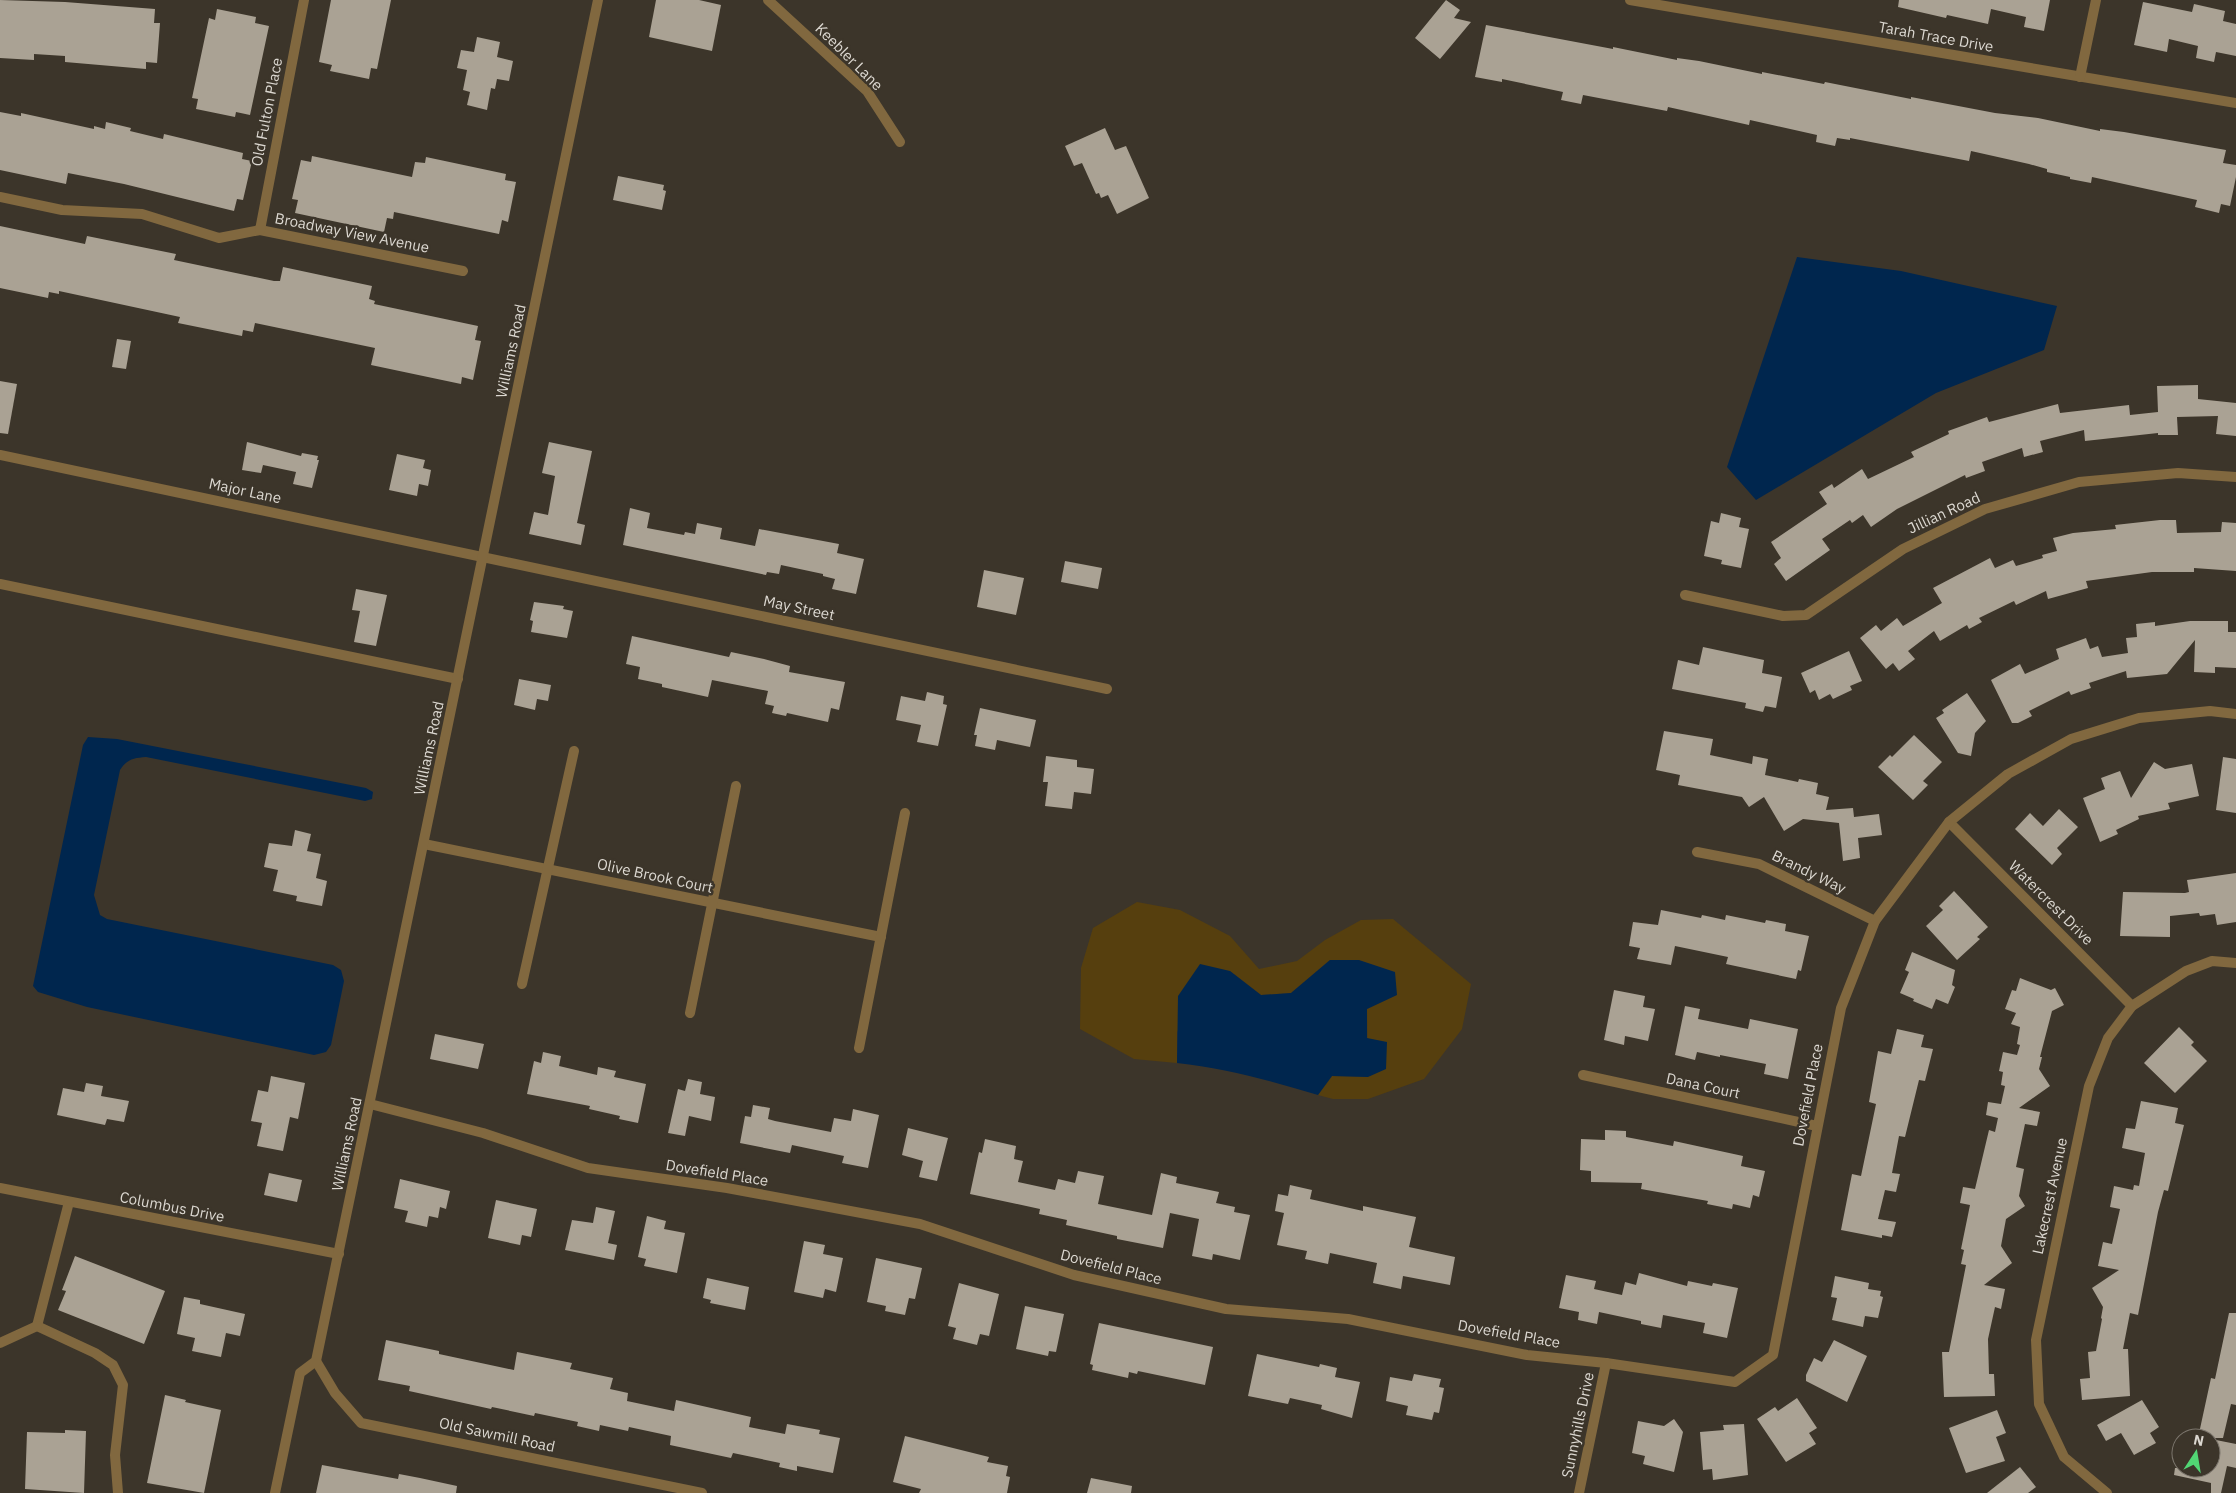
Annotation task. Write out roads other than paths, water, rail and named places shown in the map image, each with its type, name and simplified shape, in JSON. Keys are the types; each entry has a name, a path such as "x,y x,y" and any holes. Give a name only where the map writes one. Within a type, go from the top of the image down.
{"street":[{"name":"Old Fulton Place","path":"260,230 304,0"},
{"name":"Williams Road","path":"316,1361 598,0"},
{"name":"Keebler Lane","path":"768,0 866,91 900,142"},
{"name":"Tarah Trace Drive","path":"1630,0 2236,103"},
{"path":"2080,77 2096,0"},
{"name":"Broadway View Avenue","path":"0,197 62,210 142,214 219,238 260,230 463,271"},
{"name":"Major Lane","path":"0,455 484,556"},
{"name":"Jillian Road","path":"1685,595 1783,616 1806,615 1903,549 1985,509 2080,482 2178,473 2236,477"},
{"name":"May Street","path":"484,556 1107,690"},
{"path":"0,584 458,679"},
{"name":"Dovefield Place","path":"370,1104 483,1133 588,1168 727,1188 920,1224 1074,1275 1226,1309 1348,1319 1527,1355 1606,1363 1735,1382 1772,1356 1816,1126 1841,1008 1875,921 1949,822 2008,774 2071,739 2139,718 2210,711 2236,714"},
{"path":"522,984 574,752"},
{"path":"690,1012 736,786"},
{"path":"860,1048 904,813"},
{"name":"Watercrest Drive","path":"1949,822 2132,1006"},
{"name":"Olive Brook Court","path":"424,844 881,937"},
{"name":"Brandy Way","path":"1697,852 1759,864 1875,921"},
{"name":"Lakecrest Avenue","path":"2107,1493 2064,1457 2039,1404 2036,1340 2089,1086 2108,1038 2132,1006 2186,971 2212,962 2236,963"},
{"name":"Dana Court","path":"1583,1075 1816,1126"},
{"name":"Columbus Drive","path":"0,1188 339,1254"},
{"path":"37,1326 69,1202"},
{"path":"0,1343 37,1326"},
{"path":"37,1326 113,1364 122,1384 115,1455 118,1493"},
{"path":"275,1493 300,1372 316,1361"},
{"name":"Old Sawmill Road","path":"316,1361 335,1393 362,1422 702,1493"},
{"name":"Sunnyhills Drive","path":"1580,1493 1606,1363"}],"water":[{"path":"1797,257 1901,271 2057,306 2044,350 1936,393 1756,500 1727,467"},
{"path":"88,737 117,739 366,788 373,792 372,799 365,801 146,757 131,760 125,763 120,770 94,895 100,915 107,919 333,965 341,970 344,981 331,1045 326,1052 314,1055 87,1007 38,992 33,986 83,745"},
{"path":"1330,960 1359,960 1395,972 1397,995 1367,1009 1367,1038 1387,1042 1386,1069 1368,1077 1332,1076 1318,1095 1230,1072 1177,1063 1178,996 1200,964 1230,971 1261,995 1291,993"}]}
